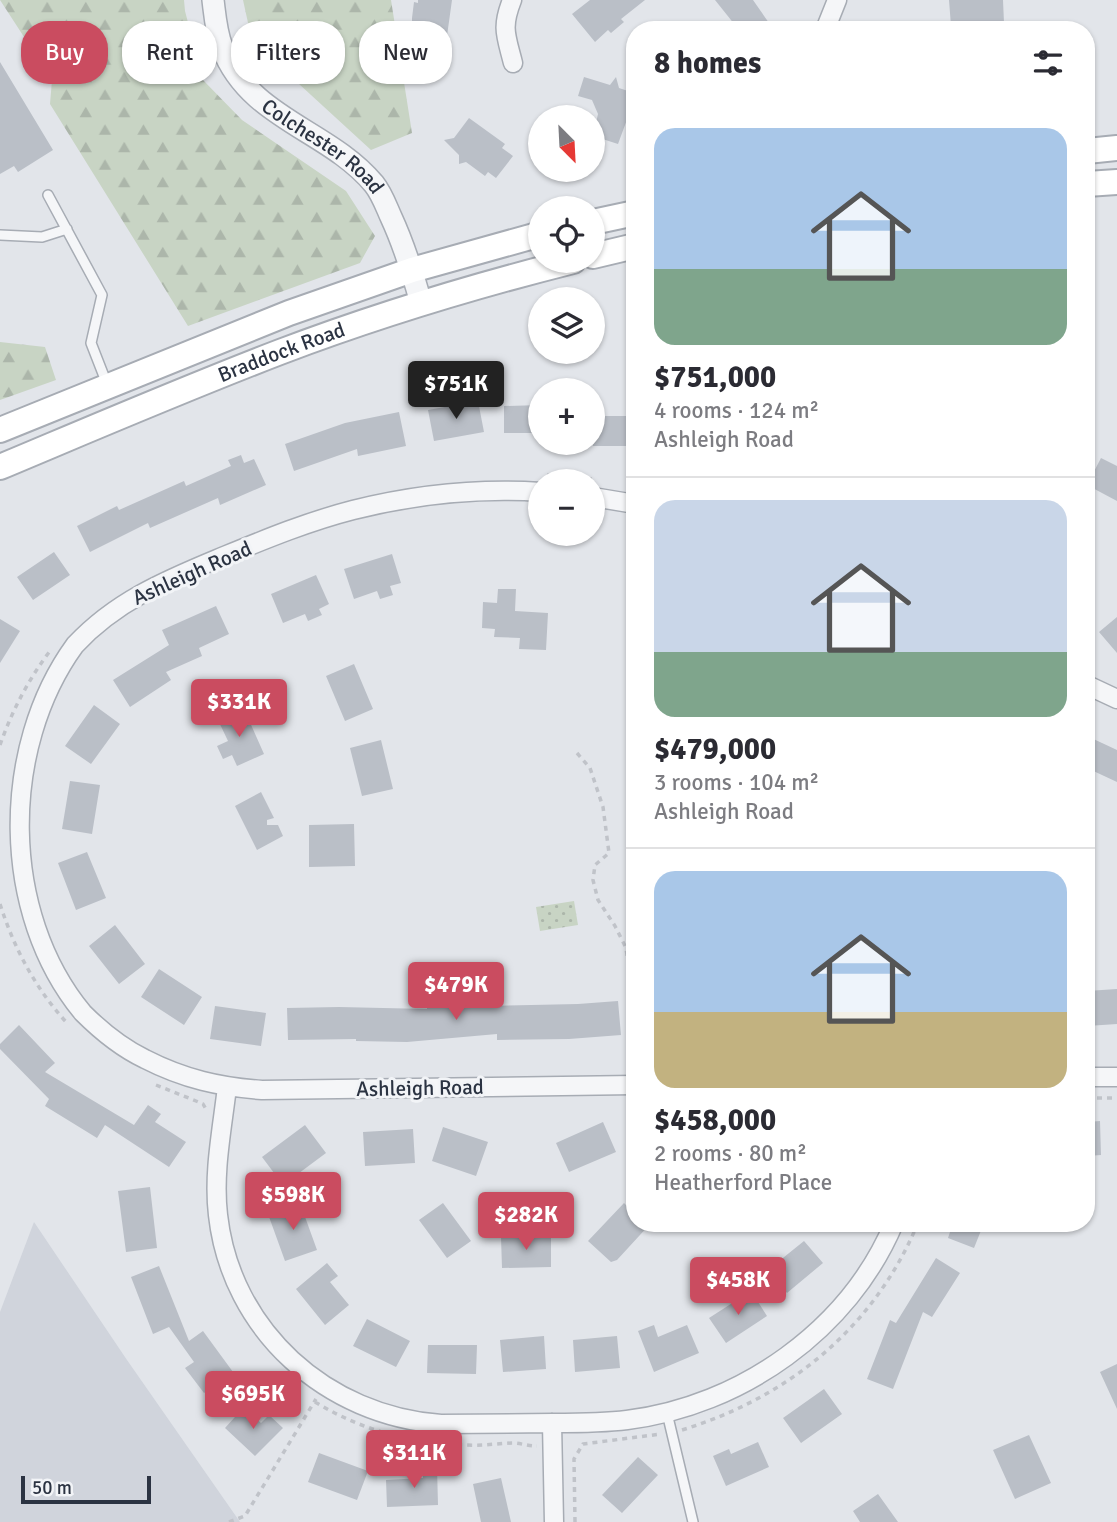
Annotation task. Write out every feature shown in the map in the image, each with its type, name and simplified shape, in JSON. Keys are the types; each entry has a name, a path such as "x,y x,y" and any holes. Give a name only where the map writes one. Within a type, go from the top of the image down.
{"main road":[{"path":"1095,149 1117,148"},
{"path":"1095,183 1117,182"},
{"path":"605,219 626,215"},
{"name":"Braddock Road","path":"0,430 289,313 412,270 528,238"},
{"path":"605,253 626,248"},
{"name":"Braddock Road","path":"0,467 258,361 421,303 528,272"}],"street":[{"name":"Colchester Road","path":"213,0 221,45 234,73 248,90 259,101 336,151 360,170 382,196 412,270 421,303"},
{"path":"512,0 504,25 513,62"},
{"path":"829,21 837,0"},
{"name":"Ashleigh Road","path":"528,492 425,496 352,510 289,530 200,566 146,590 120,606 97,623 67,654 48,679 24,726 10,770 5,809 8,870 25,926 38,954 73,1003 117,1042 174,1073 227,1087 262,1090 626,1085"},
{"path":"605,500 626,504"},
{"path":"1095,689 1117,699"},
{"path":"1095,1077 1117,1077"},
{"path":"227,1087 216,1190 221,1239 230,1269 244,1300 260,1326 296,1365 324,1386 367,1409 396,1418 441,1424 552,1423 627,1420 688,1407 722,1394 770,1369 801,1345 847,1300 870,1269 889,1232"},
{"path":"552,1423 554,1522"}],"lane":[{"path":"48,195 102,295 91,343 107,386"},
{"path":"0,235 43,237 67,229"},
{"path":"667,1413 693,1522"}],"path":[{"path":"577,753 590,768 603,807 609,853 595,864 593,880 598,900 626,948"},
{"path":"1095,1097 1117,1098"},
{"path":"229,1522 245,1516 324,1386"}],"shaded area":[{"path":"34,1222 240,1522 0,1522 0,1312"}],"green space":[{"path":"0,0 184,0 188,21 122,21 122,84 207,84 242,120 346,191 375,236 360,263 188,326 50,104 52,84 108,84 108,21 21,21 21,32"},
{"path":"243,0 391,0 394,21 359,21 359,84 404,84 412,133 371,150 299,84 345,84 345,21 248,21"},
{"path":"0,342 45,347 56,380 0,400"},
{"path":"574,901 578,925 540,931 536,907"}],"building":[{"path":"418,0 452,0 449,21 412,21 414,2 418,3"},
{"path":"590,0 645,0 621,19 624,22 611,33 608,30 595,42 572,14"},
{"path":"715,0 753,0 768,21 732,21"},
{"path":"949,0 1003,0 1004,21 951,21"},
{"path":"0,62 53,150 18,172 14,166 0,174"},
{"path":"584,77 610,85 616,77 619,88 626,90 626,122 618,144 606,140 606,105 594,105 592,100 578,96"},
{"path":"469,118 505,144 502,148 513,156 496,178 488,172 485,176 466,162 459,164 459,155 444,140 454,138"},
{"path":"478,401 484,432 434,441 428,410"},
{"path":"528,405 528,433 504,433 504,406"},
{"path":"399,412 406,446 358,456 357,449 294,471 285,444 345,423"},
{"path":"605,416 626,416 626,446 605,446"},
{"path":"241,455 244,463 254,459 266,485 220,505 218,498 150,528 148,523 90,552 77,526 117,506 119,510 184,481 186,486 231,466 228,460"},
{"path":"1101,458 1117,466 1117,501 1095,489 1095,470"},
{"path":"54,552 70,575 33,600 17,577"},
{"path":"392,554 401,583 390,586 393,595 380,599 377,591 354,599 344,569"},
{"path":"316,575 329,604 319,609 322,615 308,621 305,614 283,623 271,594"},
{"path":"498,589 516,589 515,611 548,613 546,650 519,649 520,638 494,637 495,629 482,628 483,602 497,603"},
{"path":"216,606 229,634 199,648 202,656 166,672 171,680 130,707 113,680 169,645 162,630"},
{"path":"1117,617 1117,653 1099,632"},
{"path":"0,619 20,631 0,663"},
{"path":"354,664 373,709 345,721 326,676"},
{"path":"94,705 120,724 91,764 65,746"},
{"path":"244,709 264,754 237,766 232,755 223,759 217,746 228,741 218,720"},
{"path":"381,740 393,789 362,796 350,748"},
{"path":"1095,740 1117,750 1117,782 1095,772"},
{"path":"70,781 100,785 92,834 62,829"},
{"path":"261,792 274,818 267,820 267,825 278,825 283,836 257,850 235,806"},
{"path":"354,824 355,866 309,867 309,825"},
{"path":"87,852 106,898 76,910 58,863"},
{"path":"115,925 145,964 119,984 89,946"},
{"path":"159,969 202,997 184,1025 141,997"},
{"path":"1117,989 1117,1024 1095,1025 1095,990"},
{"path":"479,1001 480,1006 618,1001 621,1035 497,1040 497,1034 407,1042 356,1039 288,1040 287,1008 427,1009 427,1005"},
{"path":"215,1006 266,1013 261,1046 210,1039"},
{"path":"19,1025 55,1063 45,1072 134,1125 148,1105 161,1114 155,1122 186,1142 169,1167 105,1125 97,1138 45,1106 49,1099 0,1049 0,1044"},
{"path":"1095,1121 1100,1121 1101,1155 1095,1155"},
{"path":"603,1122 616,1152 569,1172 556,1143"},
{"path":"305,1125 326,1153 283,1185 262,1157"},
{"path":"443,1127 488,1142 476,1176 432,1161"},
{"path":"413,1129 415,1163 365,1166 363,1132"},
{"path":"150,1187 157,1248 126,1252 118,1191"},
{"path":"300,1203 317,1250 285,1261 268,1214"},
{"path":"443,1203 471,1241 447,1258 419,1220"},
{"path":"624,1203 626,1232 643,1232 617,1260 611,1262 588,1241"},
{"path":"950,1232 980,1232 974,1248 948,1238"},
{"path":"551,1236 551,1267 502,1268 501,1237"},
{"path":"804,1241 823,1263 787,1293 768,1270"},
{"path":"936,1258 960,1273 932,1317 923,1312 893,1389 867,1379 890,1320 896,1323"},
{"path":"327,1263 338,1276 330,1282 349,1305 325,1325 296,1289"},
{"path":"159,1266 189,1341 203,1331 233,1372 204,1393 185,1368 194,1362 169,1327 153,1334 131,1277"},
{"path":"751,1291 767,1316 726,1343 709,1318"},
{"path":"367,1319 410,1341 396,1367 353,1346"},
{"path":"654,1325 658,1337 687,1325 699,1353 654,1372 638,1331"},
{"path":"544,1336 546,1369 503,1372 500,1340"},
{"path":"617,1336 620,1368 575,1372 573,1340"},
{"path":"428,1345 477,1345 476,1374 427,1373"},
{"path":"1117,1364 1117,1409 1100,1372"},
{"path":"824,1389 842,1414 801,1443 783,1418"},
{"path":"244,1407 261,1423 269,1415 283,1428 255,1456 225,1428"},
{"path":"1029,1435 1051,1483 1015,1499 993,1450"},
{"path":"758,1442 769,1467 726,1486 713,1456 729,1449 731,1454"},
{"path":"319,1453 368,1471 357,1500 308,1482"},
{"path":"638,1457 658,1475 622,1513 602,1495"},
{"path":"423,1467 437,1467 438,1505 387,1507 386,1480 423,1478"},
{"path":"501,1478 511,1522 481,1522 473,1484"},
{"path":"878,1494 898,1522 860,1522 853,1511"}]}
